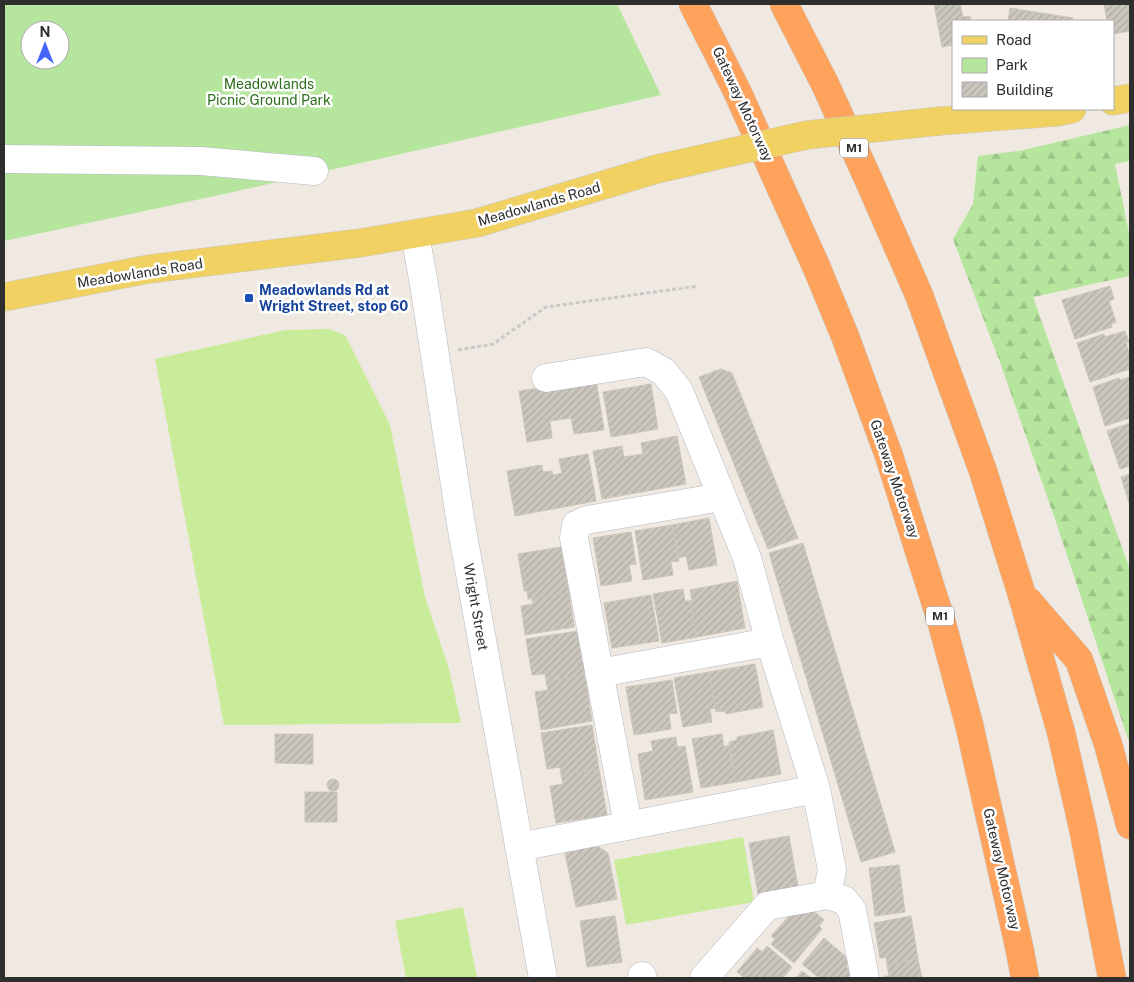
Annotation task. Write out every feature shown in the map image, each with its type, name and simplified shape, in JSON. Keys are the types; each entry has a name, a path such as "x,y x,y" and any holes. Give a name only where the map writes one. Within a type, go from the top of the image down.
{"highway":[{"name":"Gateway Motorway","path":"694,4 750,118 812,258 845,336 889,456 942,620 969,724 1025,978"},
{"name":"M1","path":"784,4 833,102 919,295 983,471 1022,595 1061,732 1083,828 1112,978"},
{"path":"1022,595 1079,660 1108,744 1130,825"}],"main road":[{"path":"1114,101 1130,98"},
{"name":"Meadowlands Road","path":"4,297 148,269 415,235 477,223 658,169 807,135 940,120 1067,110"}],"street":[{"path":"4,159 201,161 314,170"},
{"name":"Wright Street","path":"415,235 461,524 543,978"},
{"path":"546,378 646,362 664,372 679,391 720,496 747,558 770,642 816,789 832,870 827,895"},
{"path":"628,825 574,538 576,525 587,520 720,496"},
{"path":"600,673 770,642"},
{"path":"519,846 816,789"},
{"path":"704,978 768,906 827,895 844,900 852,910 865,978"}],"path":[{"path":"435,354 493,344 546,307 698,286"}],"green space":[{"name":"Meadowlands Picnic Ground Park","path":"4,4 617,4 661,95 224,194 4,241"},
{"path":"1130,125 1130,161 1115,164 1130,238 1130,276 1033,297 1130,570 1130,745 1057,525 1001,365 953,239 973,204 978,156 1019,151"},
{"path":"329,329 345,335 390,425 425,597 449,669 461,723 224,725 155,359 285,330"},
{"path":"743,837 754,902 626,925 614,860"},
{"path":"463,907 477,978 406,978 395,921"}],"building":[{"path":"934,4 960,4 963,17 970,16 971,20 952,20 952,45 942,47"},
{"path":"1104,4 1130,4 1130,31 1114,34 1114,20 1107,20"},
{"path":"1010,8 1073,18 1072,20 1008,20"},
{"path":"1110,286 1114,299 1109,301 1116,322 1111,324 1112,327 1075,339 1062,300"},
{"path":"1125,331 1129,342 1126,343 1130,356 1130,369 1090,382 1077,343 1104,334 1105,337"},
{"path":"721,369 732,373 798,538 768,549 699,377"},
{"path":"1130,377 1130,418 1105,426 1093,387 1119,378 1120,380"},
{"path":"596,380 604,430 574,434 571,418 550,421 552,438 527,442 519,391"},
{"path":"651,384 658,429 611,437 603,392"},
{"path":"1130,423 1130,466 1120,469 1107,431"},
{"path":"677,436 686,484 602,499 593,451 622,446 624,457 643,454 641,443"},
{"path":"588,454 596,501 515,516 507,471 542,465 543,472 552,471 553,475 562,473 559,459"},
{"path":"1130,474 1130,506 1121,477"},
{"path":"709,518 717,565 689,570 686,556 678,558 672,525"},
{"path":"672,525 679,561 671,562 673,575 643,580 635,531"},
{"path":"631,532 636,564 629,565 632,581 601,586 593,538"},
{"path":"803,543 895,852 861,862 769,553"},
{"path":"561,547 569,593 528,599 527,591 524,591 518,554"},
{"path":"737,581 745,628 697,637 690,601 692,600 690,590"},
{"path":"683,589 685,601 690,601 697,637 662,643 653,594"},
{"path":"569,593 574,627 525,635 521,606 533,604 532,598"},
{"path":"651,595 659,641 612,648 604,603"},
{"path":"578,631 585,675 546,681 545,674 532,675 526,639"},
{"path":"755,664 763,707 726,714 725,711 716,712 709,672"},
{"path":"709,672 716,708 710,709 712,722 683,727 674,678"},
{"path":"585,675 592,721 541,730 535,692 548,690 546,681"},
{"path":"672,680 677,713 669,714 671,729 634,735 626,687"},
{"path":"592,725 599,769 561,775 560,767 547,769 541,733"},
{"path":"773,730 781,774 736,782 729,742 737,740 737,737"},
{"path":"275,734 313,734 313,764 275,763"},
{"path":"722,734 724,747 729,745 736,782 701,788 692,739"},
{"path":"676,737 677,747 685,746 693,792 645,800 638,754 653,751 651,741"},
{"path":"599,769 607,815 556,823 550,786 563,784 561,775"},
{"path":"335,779 338,780 338,790 331,791 328,790 327,783 328,780"},
{"path":"305,792 337,792 337,822 305,822"},
{"path":"789,836 798,887 758,894 749,843"},
{"path":"591,842 608,853 617,899 576,907 564,848"},
{"path":"899,865 905,912 875,916 869,868"},
{"path":"808,906 824,920 819,926 822,929 794,963 771,944 775,939 771,936 797,907"},
{"path":"615,916 622,962 587,967 580,921"},
{"path":"911,916 918,959 887,965 886,957 880,958 874,923"},
{"path":"824,938 851,961 846,967 852,972 847,978 819,978 802,964"},
{"path":"767,946 792,967 783,978 745,978 737,972 757,948 762,952"},
{"path":"918,959 922,978 884,978 884,976 889,976 887,965"},
{"path":"802,971 811,978 796,978"}],"place":[{"name":"Meadowlands Rd at Wright Street, stop 60","path":"249,298"}]}
